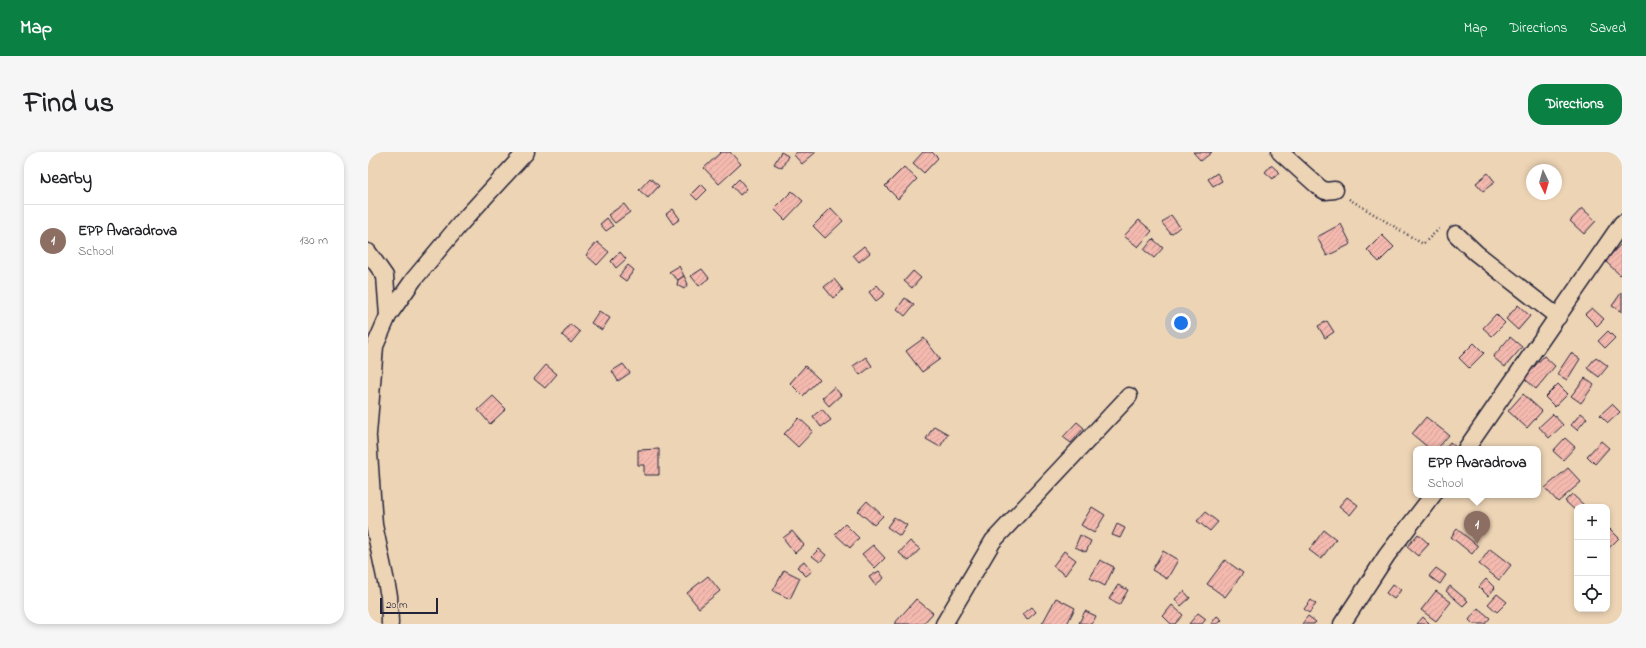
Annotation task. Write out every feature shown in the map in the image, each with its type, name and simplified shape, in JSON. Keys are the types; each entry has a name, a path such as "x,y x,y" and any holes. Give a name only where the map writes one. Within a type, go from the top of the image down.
{"street":[{"path":"368,434 376,346 388,316 414,279 461,223 526,152"},
{"path":"1280,152 1320,188 1325,191 1335,190"},
{"path":"1468,446 1622,223"},
{"path":"1456,234 1476,253 1558,317"},
{"path":"368,252 385,276 388,316"},
{"path":"944,624 993,541 1129,396"},
{"path":"368,438 374,525 389,596 390,624"},
{"path":"1342,624 1387,555 1431,498"}],"path":[{"path":"1335,190 1423,244 1443,225 1456,234"}],"building":[{"path":"721,152 730,152 741,164 719,184 704,168"},
{"path":"781,152 788,156 782,168 774,164"},
{"path":"797,152 816,152 802,164 794,155"},
{"path":"923,152 932,152 938,158 924,173 913,163"},
{"path":"1193,152 1212,152 1201,161"},
{"path":"1271,165 1279,172 1273,179 1265,172"},
{"path":"904,167 917,179 898,199 885,186"},
{"path":"1217,173 1222,181 1213,186 1208,179"},
{"path":"1488,173 1495,182 1483,191 1476,183"},
{"path":"650,178 659,186 648,198 639,190"},
{"path":"739,179 747,189 740,195 732,186"},
{"path":"701,184 707,190 697,200 691,194"},
{"path":"792,191 803,201 785,220 774,209"},
{"path":"624,204 630,212 615,223 608,215"},
{"path":"831,208 843,221 825,238 813,226"},
{"path":"1582,208 1596,221 1584,234 1570,221"},
{"path":"673,209 680,219 673,224 666,214"},
{"path":"1171,215 1180,227 1171,234 1162,223"},
{"path":"607,218 613,226 606,231 600,224"},
{"path":"1139,220 1152,231 1138,247 1124,236"},
{"path":"1341,224 1351,244 1327,256 1317,237"},
{"path":"1382,235 1394,247 1379,262 1367,250"},
{"path":"1153,239 1163,248 1154,258 1144,250"},
{"path":"597,242 609,252 597,265 586,255"},
{"path":"1622,243 1622,273 1620,275 1605,261"},
{"path":"864,246 870,253 859,262 853,255"},
{"path":"620,252 626,259 616,268 611,261"},
{"path":"628,265 634,270 626,281 619,276"},
{"path":"679,266 684,276 678,280 669,272"},
{"path":"702,269 709,278 699,286 691,276"},
{"path":"913,271 921,278 912,288 904,281"},
{"path":"684,276 688,284 684,289 677,285 678,280"},
{"path":"834,279 843,290 833,298 824,287"},
{"path":"877,285 885,294 876,301 869,292"},
{"path":"1622,293 1622,312 1612,306"},
{"path":"905,298 914,305 905,316 897,309"},
{"path":"1518,305 1530,316 1518,330 1506,319"},
{"path":"1592,308 1604,319 1597,326 1585,314"},
{"path":"599,311 610,318 602,330 591,323"},
{"path":"1496,314 1505,323 1492,336 1483,328"},
{"path":"1327,321 1334,332 1325,338 1318,326"},
{"path":"570,324 580,332 571,343 562,335"},
{"path":"1608,331 1615,338 1605,348 1598,341"},
{"path":"1510,337 1522,347 1505,367 1493,357"},
{"path":"924,338 940,359 922,372 906,351"},
{"path":"1474,343 1484,353 1469,368 1459,358"},
{"path":"1571,353 1580,359 1567,380 1557,374"},
{"path":"1544,356 1555,366 1536,389 1524,378"},
{"path":"866,357 872,366 860,375 853,366"},
{"path":"1596,357 1608,366 1599,377 1587,368"},
{"path":"623,364 630,373 618,381 612,371"},
{"path":"546,365 557,374 545,388 534,379"},
{"path":"805,366 819,379 803,396 790,383"},
{"path":"1585,378 1594,385 1581,403 1571,396"},
{"path":"1558,384 1568,394 1555,407 1545,397"},
{"path":"834,387 841,395 829,406 822,398"},
{"path":"1523,394 1542,411 1527,428 1508,411"},
{"path":"493,396 506,409 490,424 478,410"},
{"path":"1612,404 1620,412 1608,423 1600,415"},
{"path":"822,409 831,420 821,427 813,416"},
{"path":"1581,413 1587,418 1577,430 1571,425"},
{"path":"1553,414 1563,425 1549,438 1539,427"},
{"path":"1426,417 1449,435 1440,446 1426,446 1412,434"},
{"path":"799,418 813,431 798,447 784,434"},
{"path":"1077,422 1084,428 1071,443 1063,437"},
{"path":"934,426 948,434 940,447 926,439"},
{"path":"1565,438 1575,447 1563,460 1553,451"},
{"path":"1601,441 1609,448 1595,464 1587,456"},
{"path":"1450,442 1455,446 1447,446"},
{"path":"659,449 659,475 644,475 644,465 638,465 638,450"},
{"path":"1568,468 1581,482 1558,502 1545,488"},
{"path":"1572,494 1583,504 1574,504 1574,509 1565,501"},
{"path":"1347,497 1358,505 1350,515 1339,506"},
{"path":"867,501 883,516 874,525 858,511"},
{"path":"1092,507 1105,515 1094,533 1081,525"},
{"path":"1205,512 1218,522 1210,531 1197,521"},
{"path":"894,517 907,525 900,536 887,527"},
{"path":"845,524 859,538 850,548 835,534"},
{"path":"1117,524 1125,528 1120,538 1112,535"},
{"path":"1457,529 1478,546 1472,554 1451,537"},
{"path":"1610,529 1619,538 1610,547"},
{"path":"1324,530 1336,539 1321,559 1309,550"},
{"path":"792,531 804,545 795,553 783,538"},
{"path":"1418,534 1429,544 1418,556 1407,547"},
{"path":"1080,535 1091,541 1086,552 1075,547"},
{"path":"910,541 920,549 909,561 899,553"},
{"path":"873,545 885,558 875,568 862,554"},
{"path":"819,549 826,555 820,562 812,556"},
{"path":"1490,549 1511,565 1499,580 1479,564"},
{"path":"1064,551 1076,560 1065,575 1053,566"},
{"path":"1163,551 1178,560 1167,579 1152,570"},
{"path":"1100,560 1114,567 1105,586 1090,578"},
{"path":"1225,560 1243,573 1225,597 1207,584"},
{"path":"804,561 812,571 806,576 797,567"},
{"path":"1436,568 1446,575 1440,584 1429,576"},
{"path":"784,570 800,578 790,599 773,591"},
{"path":"879,571 884,578 875,585 869,577"},
{"path":"708,576 720,591 699,608 687,593"},
{"path":"1486,579 1495,588 1488,596 1479,587"},
{"path":"1393,584 1401,590 1394,599 1386,593"},
{"path":"1118,585 1128,590 1119,605 1109,599"},
{"path":"1450,586 1468,601 1463,606 1446,591"},
{"path":"1184,591 1190,598 1181,606 1175,599"},
{"path":"1436,591 1451,602 1436,621 1421,610"},
{"path":"1497,594 1507,602 1497,612 1488,604"},
{"path":"1056,598 1075,608 1067,624 1042,624"},
{"path":"916,599 933,613 923,624 894,624"},
{"path":"1311,600 1316,604 1309,613 1304,609"},
{"path":"1172,605 1183,615 1175,624 1171,624 1163,616"},
{"path":"1032,607 1036,612 1027,620 1023,614"},
{"path":"1478,608 1490,618 1485,624 1473,624 1469,620"},
{"path":"1085,611 1096,616 1092,624 1079,623"},
{"path":"1198,613 1206,619 1202,624 1189,624"},
{"path":"1217,616 1222,620 1218,624 1211,624"},
{"path":"1308,616 1316,622 1314,624 1302,624"},
{"path":"1423,617 1430,624 1417,624"}],"place":[{"name":"EPP Avaradrova","path":"1477,544"}]}
